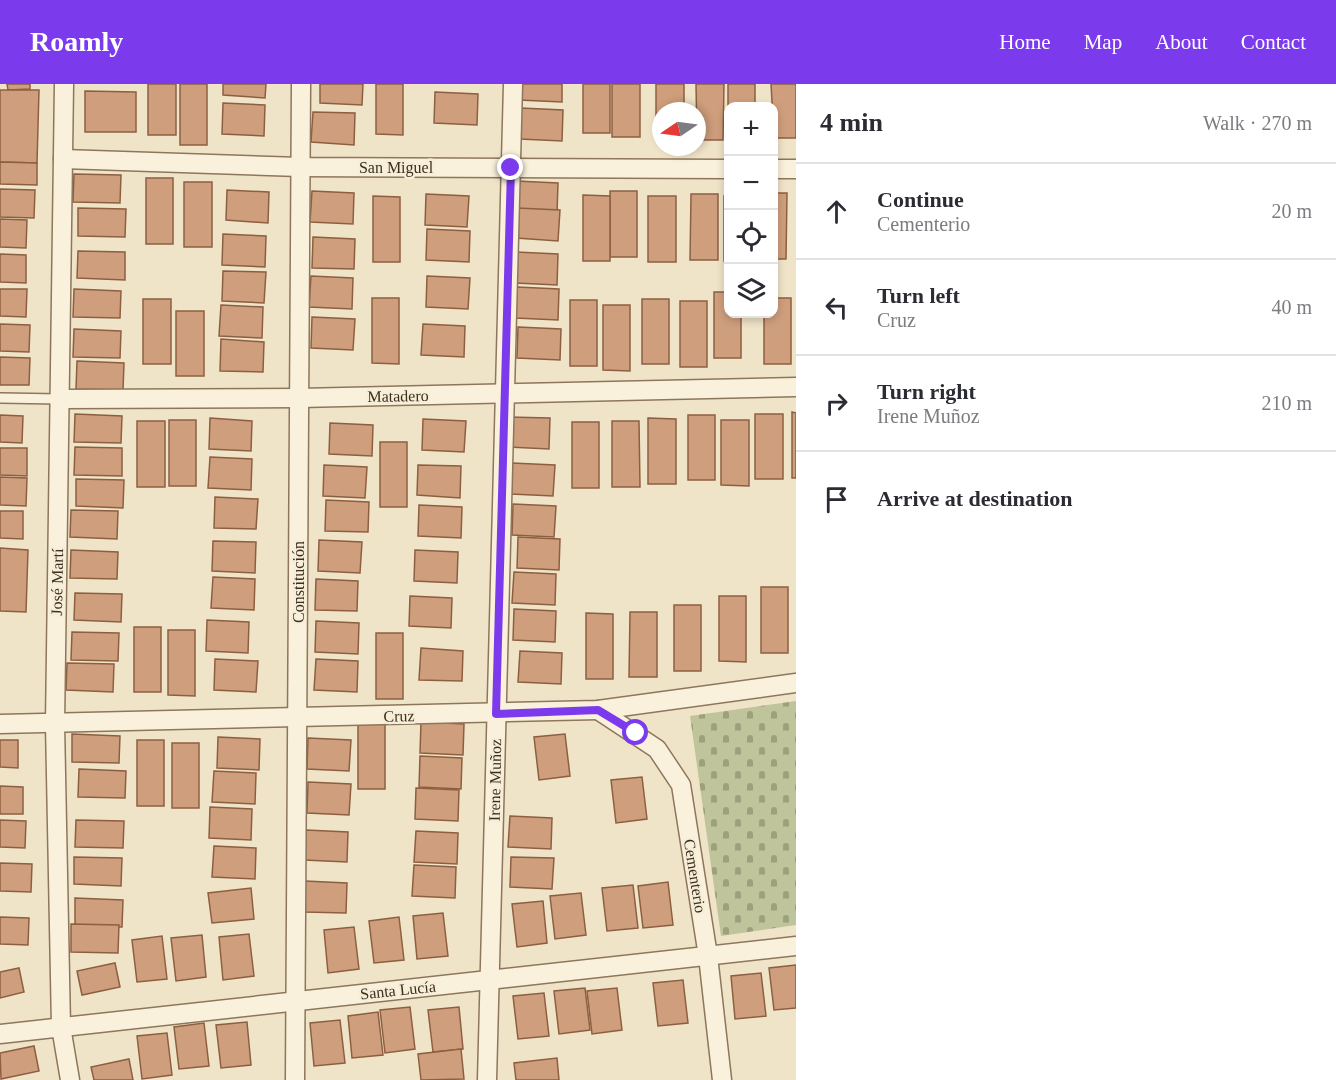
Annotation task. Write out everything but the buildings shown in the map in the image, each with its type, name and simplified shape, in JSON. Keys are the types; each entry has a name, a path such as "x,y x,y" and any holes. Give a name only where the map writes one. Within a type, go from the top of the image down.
{"street":[{"name":"José Martí","path":"64,84 55,724 61,1027 69,1080"},
{"name":"Constitución","path":"295,1080 301,84"},
{"name":"Irene Muñoz","path":"487,1080 513,84"},
{"name":"San Miguel","path":"63,159 300,167 724,169"},
{"path":"778,169 796,169"},
{"name":"Matadero","path":"60,399 299,398 796,387"},
{"name":"Cruz","path":"0,724 598,710 796,682"},
{"name":"Cementerio","path":"598,710 657,749 681,785 708,956 722,1080"},
{"name":"Santa Lucía","path":"0,1034 796,946"}],"lane":[{"name":"Matadero","path":"0,398 60,399"}],"green space":[{"path":"796,701 796,925 721,936 690,716"}],"route":[{"path":"511,168 496,714 598,710 636,733"}]}
